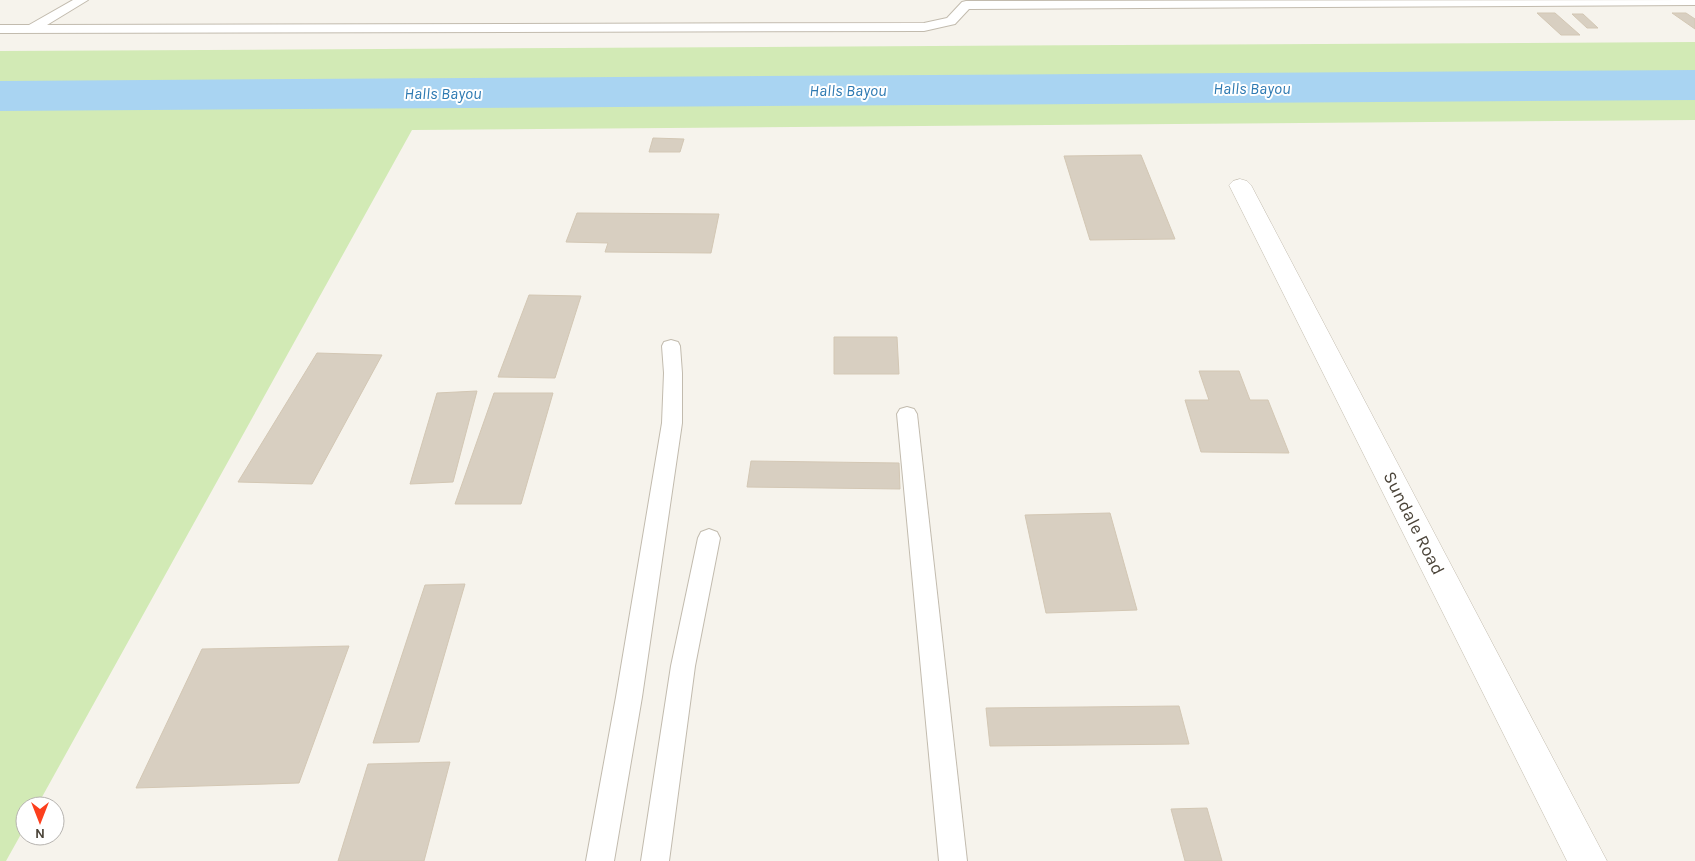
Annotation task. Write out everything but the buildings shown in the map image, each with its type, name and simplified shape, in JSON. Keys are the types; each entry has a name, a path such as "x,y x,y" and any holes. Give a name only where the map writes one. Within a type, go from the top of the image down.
{"street":[{"name":"Sundale Road","path":"1240,184 1588,861"}],"lane":[{"path":"31,29 82,0"},
{"path":"0,30 924,27 951,21 965,3 1695,1"},
{"path":"600,861 629,697 672,423 673,373 671,346"},
{"path":"907,414 954,861"},
{"path":"655,861 683,666 709,538"}],"green space":[{"path":"1695,42 1695,120 412,130 43,796 15,796 15,845 6,861 0,861 0,51"}],"waterway":[{"name":"Halls Bayou","path":"0,96 1695,85"}]}
